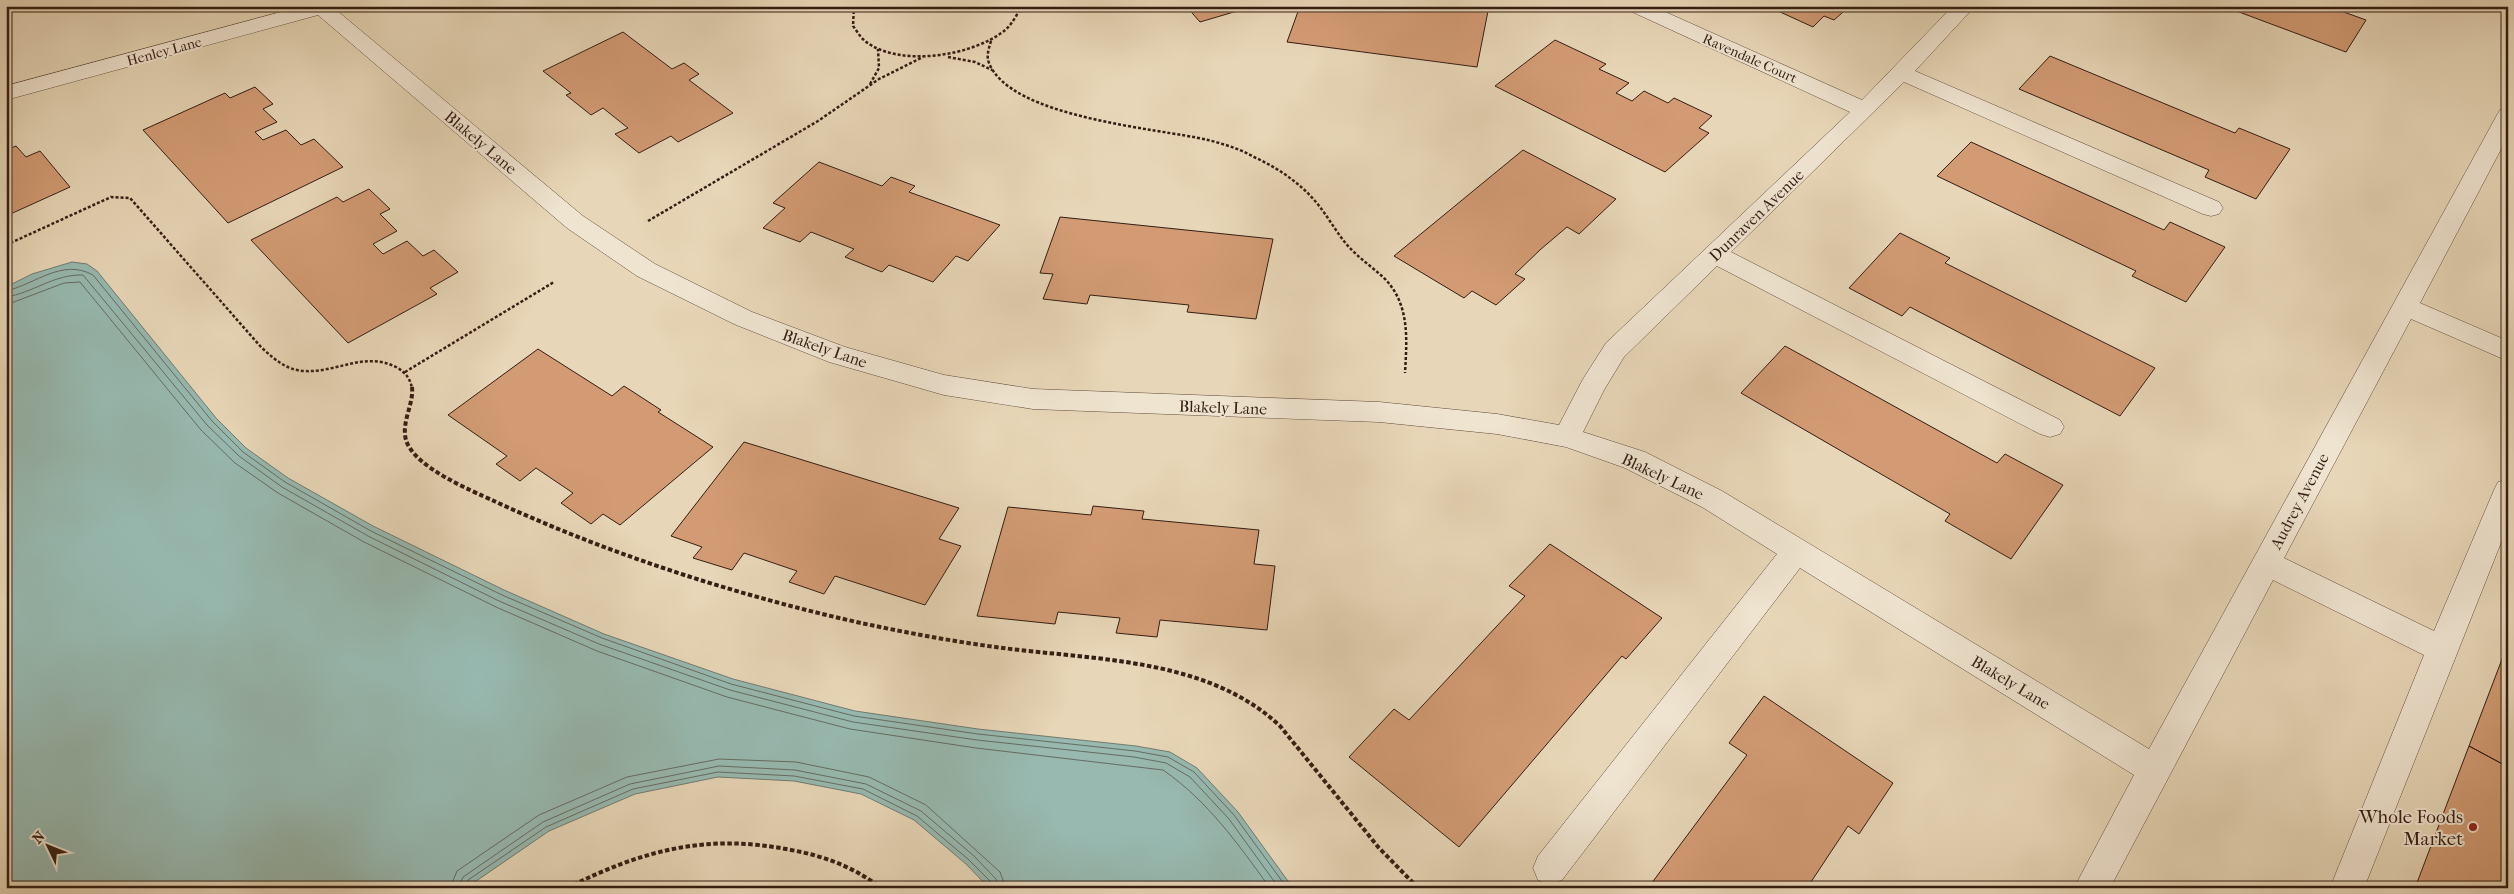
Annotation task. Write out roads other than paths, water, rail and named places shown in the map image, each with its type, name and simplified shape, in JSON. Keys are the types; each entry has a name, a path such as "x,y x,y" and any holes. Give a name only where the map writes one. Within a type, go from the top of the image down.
{"street":[{"name":"Ravendale Court","path":"1635,6 1865,110"},
{"name":"Dunraven Avenue","path":"1567,437 1592,386 1615,350 1865,110 1964,6"},
{"name":"Henley Lane","path":"6,93 325,7"},
{"name":"Blakely Lane","path":"325,7 575,222 610,248 691,294 838,355 944,385 1033,399 1379,412 1498,424 1567,437 1635,460 1712,500 2155,770"},
{"path":"1901,73 2211,208"},
{"name":"Audrey Avenue","path":"2091,888 2508,115"},
{"path":"1714,254 2050,427"},
{"path":"2404,306 2508,352"},
{"path":"2347,888 2442,648 2508,490"},
{"path":"1550,868 1796,551"},
{"path":"2266,563 2442,648"}],"water":[{"path":"72,262 87,264 97,271 216,418 246,448 288,478 373,526 504,590 604,634 733,679 855,711 978,729 1136,746 1170,752 1197,768 1238,812 1293,888 989,888 966,864 914,820 861,794 794,781 718,777 635,794 549,831 466,888 6,888 6,287 32,274"}],"place":[{"name":"Whole Foods Market","path":"2473,827"}]}
